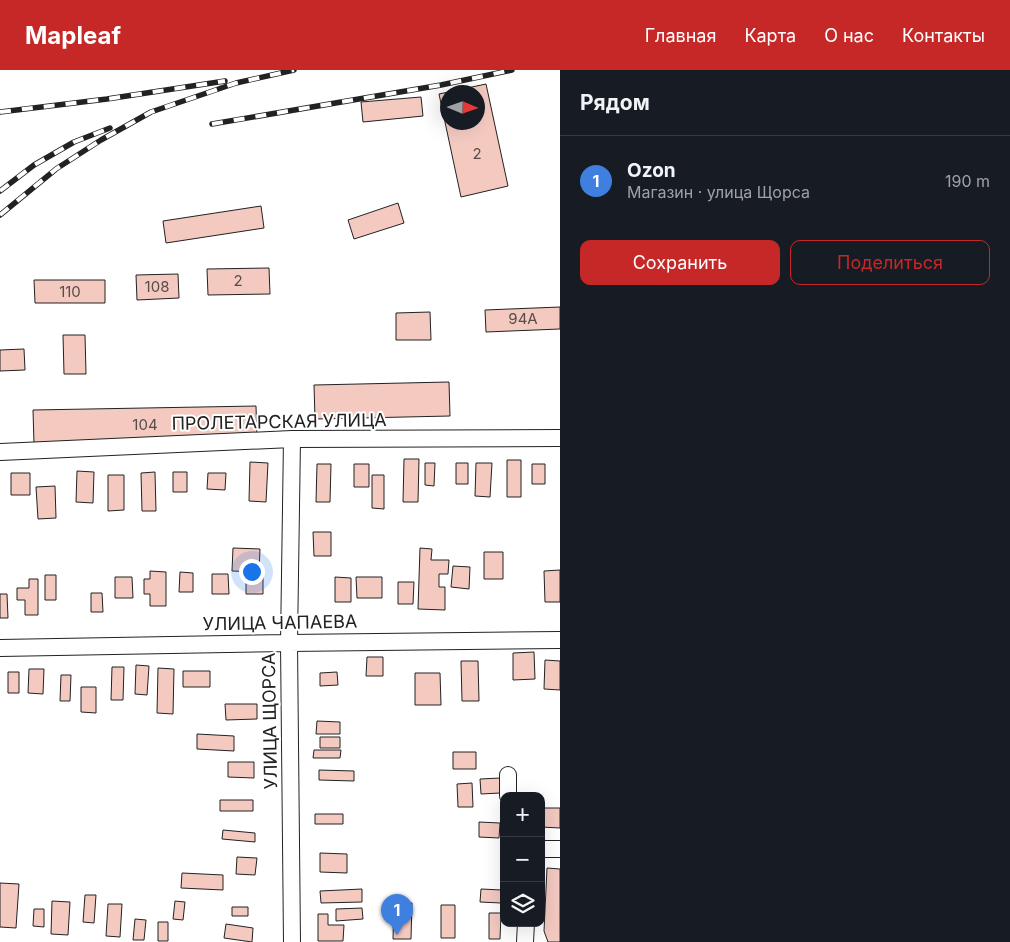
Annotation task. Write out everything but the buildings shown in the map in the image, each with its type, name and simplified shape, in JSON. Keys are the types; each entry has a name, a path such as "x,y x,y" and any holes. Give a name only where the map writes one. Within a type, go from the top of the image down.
{"street":[{"name":"ПРОЛЕТАРСКАЯ УЛИЦА","path":"0,452 292,439 560,438"},
{"name":"УЛИЦА ЩОРСА","path":"292,439 289,643 292,942"},
{"name":"УЛИЦА ЧАПАЕВА","path":"0,648 560,640"},
{"path":"508,775 508,792"},
{"path":"545,849 560,849"},
{"path":"525,942 526,927"}],"railway":[{"path":"0,215 56,169 101,140 151,112 236,83 294,70"},
{"path":"212,124 441,85 512,70"},
{"path":"0,112 107,99 225,81"},
{"path":"0,191 34,165 74,142 110,128"}],"place":[{"name":"Ozon","path":"397,935"}]}
